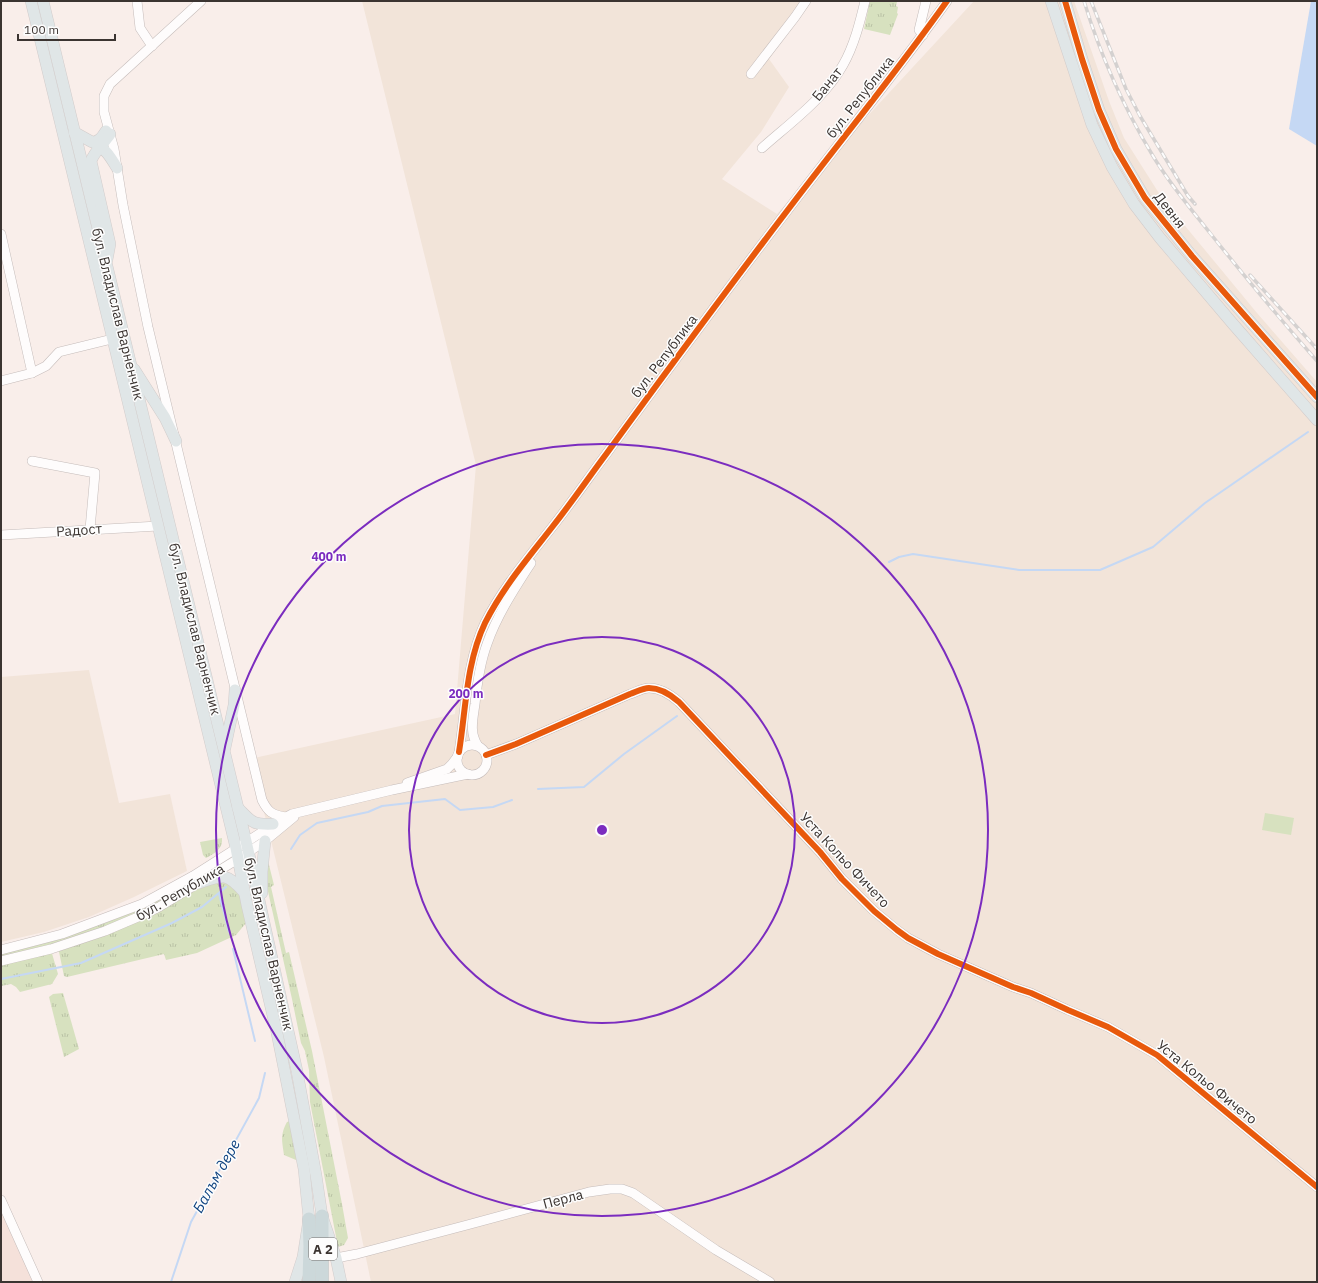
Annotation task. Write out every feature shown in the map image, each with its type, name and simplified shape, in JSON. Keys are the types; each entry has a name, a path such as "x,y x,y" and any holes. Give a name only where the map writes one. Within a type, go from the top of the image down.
{"highway":[{"name":"A 2","path":"322,1216 322,1282"},
{"name":"A 2","path":"309,1219 310,1282"}],"main road":[{"name":"бул. Владислав Варненчик","path":"31,1 237,854 244,892 277,1033 304,1169 309,1219 303,1257 295,1282"},
{"name":"бул. Владислав Варненчик","path":"43,1 238,807 297,1071 322,1216 336,1258 341,1282"},
{"name":"Девня","path":"1051,1 1092,125 1112,167 1134,204 1160,238 1317,420"},
{"name":"Девня","path":"1066,1 1082,59 1099,110 1116,149 1145,198 1192,256 1317,397"},
{"path":"106,262 110,244 91,160 97,141 109,130"},
{"path":"74,132 97,144 110,156 117,168"},
{"path":"130,362 166,418 176,441"},
{"path":"225,753 234,705 235,690"},
{"path":"238,807 255,824 273,824"},
{"path":"263,920 262,872 265,840"},
{"path":"199,883 215,877 224,877 233,880 244,892"}],"street":[{"path":"137,1 140,28 152,46"},
{"path":"201,1 110,84 104,96 104,112 117,168 148,327 262,800 267,809 272,813 286,817"},
{"path":"751,74 806,1"},
{"name":"Банат","path":"762,148 820,96 832,82 844,64 851,47 865,1"},
{"path":"923,35 920,30 926,1"},
{"name":"бул. Република","path":"468,774 463,772 457,762 469,675 475,647 489,616 510,582 554,526 790,206 923,35 947,1"},
{"path":"1,234 32,373"},
{"path":"1,279 10,277"},
{"path":"1,381 32,373 46,366 59,352 112,339"},
{"path":"32,461 95,472 90,529"},
{"name":"Радост","path":"1,535 158,526"},
{"name":"бул. Република","path":"1,961 51,949 105,931 145,914 199,883 247,847 273,824 286,817 392,790 481,772 486,764 486,755 472,736 472,727 478,680 487,643 506,605 554,526"},
{"name":"Уста Кольо Фичето","path":"486,755 516,744 630,694 648,688 659,690 670,695 679,702 738,764 820,852 842,879 868,905 897,930 908,938 938,954 1108,1027 1157,1055 1317,1187"},
{"name":"бул. Република","path":"392,790 447,768 452,764 465,746 478,746"},
{"name":"бул. Република","path":"247,847 265,840 302,812"},
{"name":"бул. Република","path":"1,950 62,934 142,904 192,876 237,854"},
{"name":"Перла","path":"336,1258 357,1254 589,1192 610,1189 633,1193 716,1250 770,1282"},
{"path":"1,1200 38,1282"}],"shaded area":[{"path":"362,1 809,1 769,59 789,87 761,132 722,179 777,214 974,1 1074,1 1109,101 1124,138 1162,198 1257,313 1317,382 1317,1282 371,1282 324,1057 250,759 455,714 476,465"},
{"path":"89,670 119,803 170,794 187,871 89,917 44,932 1,942 1,677"},
{"path":"1,1213 4,1213 35,1282 1,1282"}],"green space":[{"path":"870,1 897,2 896,6 898,7 898,14 890,35 864,29"},
{"path":"1265,813 1294,818 1291,835 1262,830"},
{"path":"222,838 220,848 206,858 203,855 200,842"},
{"path":"222,857 226,866 215,877 244,892 246,923 236,935 197,953 166,960 164,954 67,977 64,976 58,947 51,950 58,974 52,984 20,992 11,984 1,986 1,950 142,904"},
{"path":"268,861 274,885 271,887 286,953 289,952 312,1051 342,1204 348,1238 344,1245 338,1247 310,1102 309,1070 305,1051 301,1043 267,887"},
{"path":"63,993 79,1049 64,1057 49,997 53,994"},
{"path":"290,1121 297,1156 296,1160 284,1155 282,1134 287,1122"}],"water":[{"path":"1311,1 1317,1 1317,146 1289,129"}],"waterway":[{"path":"889,562 899,557 913,554 1019,570 1100,570 1153,547 1205,503 1308,432"},
{"path":"538,789 584,787 624,754 677,716"},
{"path":"291,849 300,835 317,823 368,812 382,806 445,799 460,810 493,807 512,800"},
{"path":"1,979 81,963 172,923 202,907 226,887"},
{"name":"Балъм дере","path":"219,894 229,932"},
{"name":"Балъм дере","path":"233,949 255,1041"},
{"name":"Балъм дере","path":"171,1282 191,1222 259,1098 265,1073"}],"railway":[{"path":"1084,1 1105,61 1132,119 1159,166 1223,249 1317,361"},
{"path":"1091,1 1126,89 1140,116 1188,196 1195,204"},
{"path":"1250,275 1317,349"}],"cycle path":[{"path":"459,752 470,670 474,654 485,623 500,597 741,271 947,1"},
{"path":"1065,1 1099,110 1116,149 1145,198 1192,256 1317,397"},
{"path":"486,755 516,744 642,689 653,688 666,692 679,702 820,852 842,879 874,911 897,930 908,938 938,954 1108,1027 1157,1055 1317,1187"}]}
